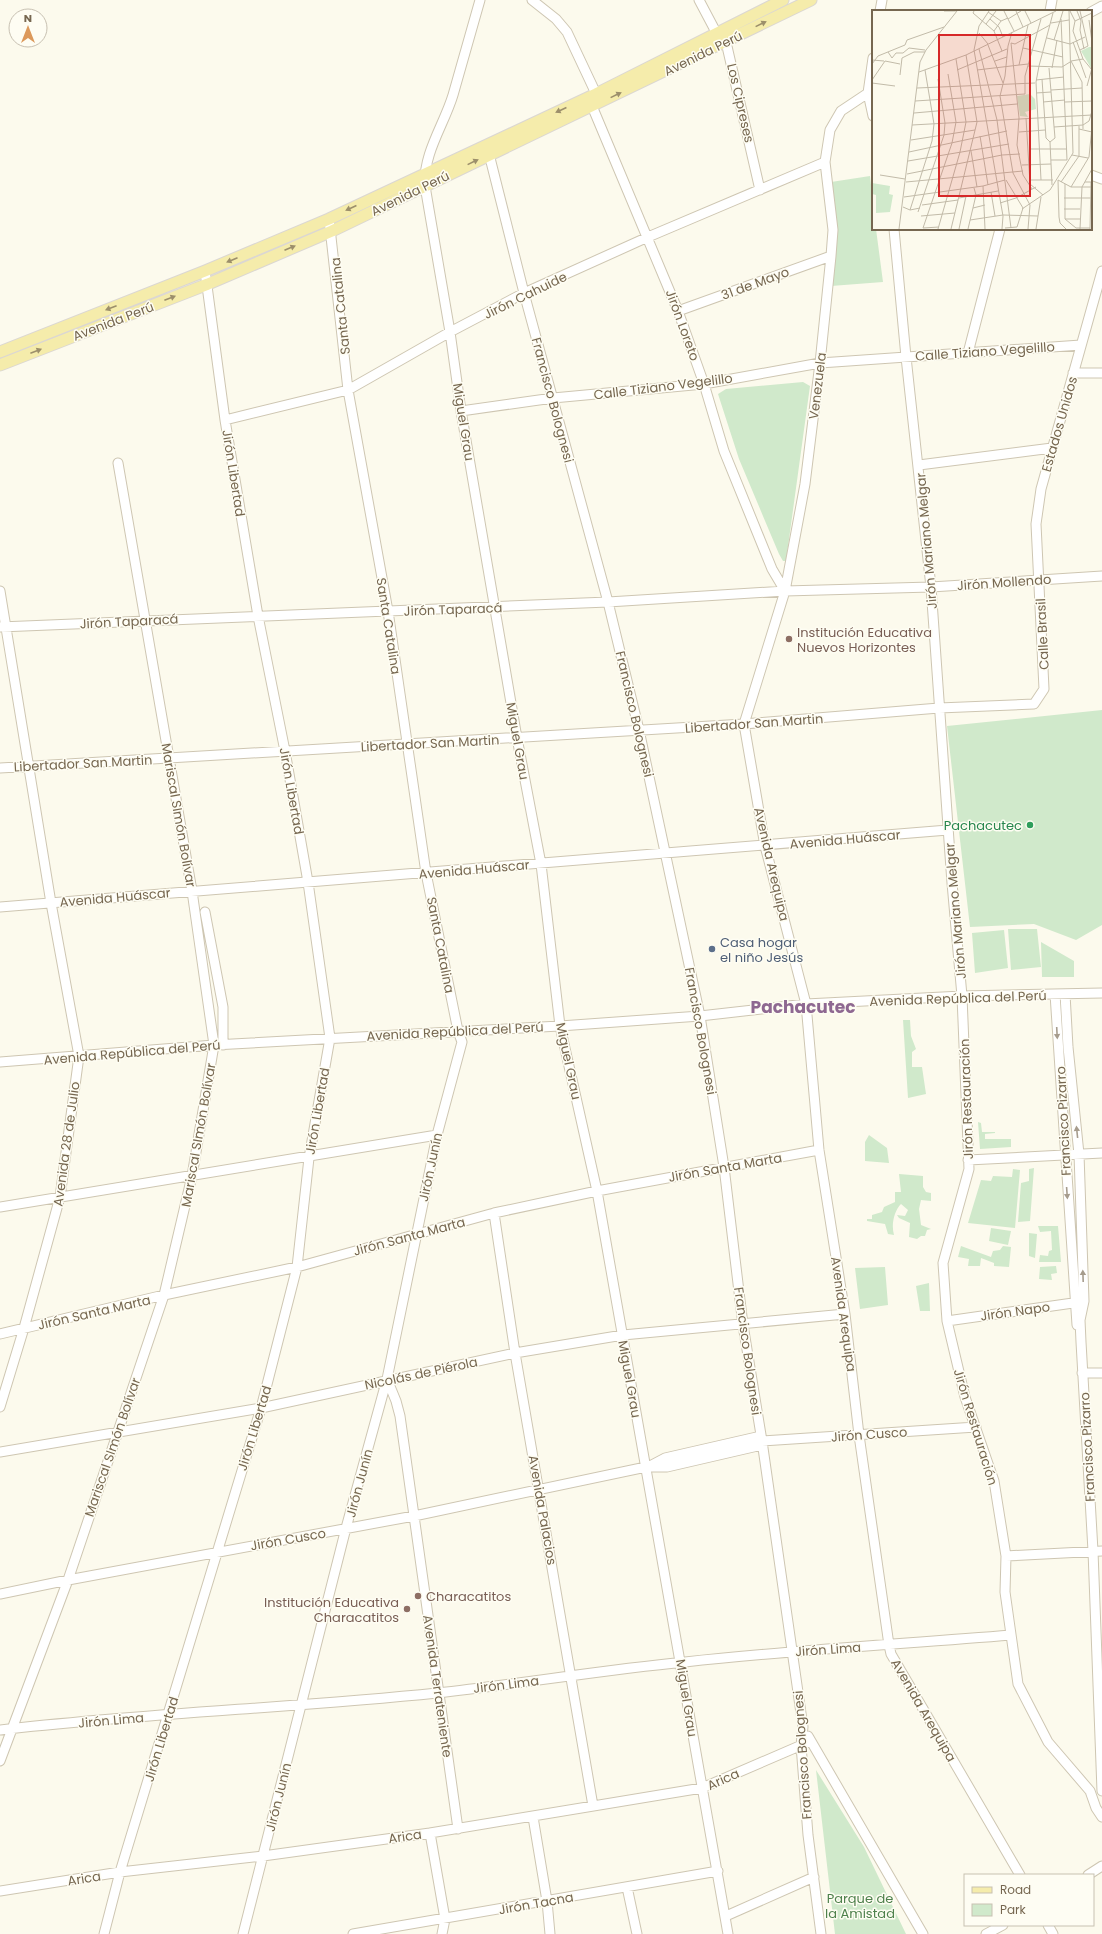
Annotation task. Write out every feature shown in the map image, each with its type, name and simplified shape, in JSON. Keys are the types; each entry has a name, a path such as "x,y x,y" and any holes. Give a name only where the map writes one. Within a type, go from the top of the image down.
{"main road":[{"name":"Avenida Perú","path":"0,352 205,271 330,219 425,174 488,149 726,42 812,0"},
{"name":"Avenida Perú","path":"596,100 778,1"},
{"name":"Avenida Perú","path":"0,365 208,284 332,231 425,186 488,149"}],"street":[{"name":"Miguel Grau","path":"480,0 452,96 429,156 425,174 425,186 450,332 461,411 496,607 517,738 541,864 560,1026 597,1191 682,1662 702,1788 718,1871 728,1934"},
{"name":"Jirón Loreto","path":"532,0 556,20 567,32 596,100 678,311 704,384 724,451 772,569 785,591"},
{"path":"699,0 716,34 726,42"},
{"path":"880,10 882,0"},
{"path":"1050,10 1052,0"},
{"path":"778,1 780,15"},
{"path":"1092,11 1102,6"},
{"name":"Los Cipreses","path":"726,42 760,190"},
{"path":"872,70 870,94 872,109"},
{"name":"Venezuela","path":"744,724 785,591 805,484 820,363 833,230 825,162 830,130 841,111 870,94"},
{"name":"Francisco Bolognesi","path":"488,149 524,293 608,602 639,730 700,1016 724,1167 743,1325 762,1441 803,1727 801,1745 808,1835 821,1934"},
{"name":"Jirón Cahuide","path":"225,420 348,390 450,332 524,293 648,237 825,162"},
{"path":"1092,176 1102,178"},
{"name":"Santa Catalina","path":"330,219 348,390 388,611 426,873 458,1031"},
{"name":"Jirón Mariano Melgar","path":"894,230 906,357 919,465 931,587 948,830 962,996"},
{"path":"968,353 1000,230"},
{"name":"31 de Mayo","path":"678,311 831,256"},
{"name":"Jirón Libertad","path":"104,1934 120,1872 261,1408 297,1267 309,1158 330,1038 308,882 285,751 258,616 225,420 208,284 205,271"},
{"name":"Estados Unidos","path":"1039,580 1036,524 1041,489 1102,271"},
{"name":"Calle Tiziano Vegelillo","path":"461,411 553,398 704,384 820,363 1081,345"},
{"path":"1073,373 1102,373"},
{"path":"919,465 1052,448"},
{"name":"Mariscal SImón Bolívar","path":"0,1761 68,1580 164,1295 192,1176 219,1045 118,463"},
{"name":"Jirón Mollendo","path":"785,591 931,587 1102,576"},
{"name":"Calle Brasil","path":"1039,580 1044,689"},
{"name":"Jirón Taparacá","path":"3,627 608,602 785,591"},
{"name":"Avenida 28 de Julio","path":"0,592 3,627 29,766 50,903 79,1056 60,1197 24,1328 0,1407"},
{"name":"Libertador San Martin","path":"0,768 744,724 939,708 1034,704 1044,689"},
{"name":"Avenida Arequipa","path":"744,724 765,846 806,1004 820,1150 845,1314 859,1435 891,1654 1019,1874"},
{"name":"Avenida Huáscar","path":"0,907 948,830"},
{"path":"205,912 223,1007 219,1045"},
{"name":"Avenida República del Perú","path":"0,1062 219,1045 560,1026 700,1016 806,1004 962,996 1102,993"},
{"name":"Francisco Pizarro","path":"1055,994 1064,1154 1079,1302"},
{"name":"Francisco Pizarro","path":"1065,994 1068,1046 1079,1154 1079,1302 1075,1320 1081,1342 1082,1373 1097,1551 1102,1791"},
{"name":"Jirón Restauración","path":"962,996 969,1169 943,1263 947,1321 965,1397 994,1481 1006,1556 1005,1592 1018,1684 1048,1742 1090,1791 1096,1808 1102,1817"},
{"name":"Jirón Junín","path":"243,1934 346,1528 387,1379 437,1135 462,1042 458,1031"},
{"path":"0,1207 309,1158 437,1135"},
{"name":"Jirón Santa Marta","path":"0,1334 164,1295 297,1267 494,1213 597,1191 820,1150"},
{"path":"968,1160 1102,1153"},
{"name":"Avenida Palacios","path":"494,1213 515,1353 594,1806"},
{"name":"Jirón Napo","path":"947,1321 1079,1302"},
{"name":"Nicolás de Piérola","path":"0,1452 261,1408 387,1379 515,1353 623,1335 743,1325 845,1314"},
{"path":"1082,1373 1102,1373"},
{"name":"Avenida Terrateniente","path":"387,1379 399,1408 458,1829"},
{"name":"Jirón Cusco","path":"0,1594 540,1491 646,1467 665,1458 762,1441 976,1427"},
{"path":"1006,1556 1097,1551"},
{"name":"Jirón Lima","path":"0,1730 168,1714 301,1705 438,1693 682,1662 792,1651 1011,1635"},
{"path":"803,1727 922,1934"},
{"name":"Arica","path":"0,1891 120,1872 263,1856 458,1829 702,1788 811,1741"},
{"path":"1090,1791 1102,1796 1096,1808"},
{"path":"533,1817 547,1901 550,1934"},
{"path":"430,1833 445,1919 442,1934"},
{"path":"1090,1874 1102,1866"},
{"name":"Jirón Tacna","path":"354,1934 718,1871"},
{"path":"726,1916 814,1877"},
{"path":"627,1887 637,1934"},
{"path":"986,1934 1001,1926"}],"green space":[{"path":"870,176 872,193 872,230 876,230 883,282 831,286 831,182"},
{"path":"803,382 810,386 786,561 783,561 739,459 718,394 726,389"},
{"name":"Pachacutec","path":"1102,710 1102,925 1076,940 1034,924 970,927 947,726"},
{"path":"1008,929 1037,929 1041,967 1011,970"},
{"path":"1004,930 1008,968 975,973 972,933"},
{"path":"1041,942 1074,961 1074,977 1042,977"},
{"path":"903,1020 910,1020 911,1036 916,1049 912,1052 912,1067 922,1067 926,1094 908,1098"},
{"path":"978,1122 981,1123 982,1132 995,1132 985,1134 985,1139 1011,1139 1011,1147 980,1149"},
{"path":"869,1135 887,1148 889,1163 865,1161 865,1142"},
{"path":"1034,1168 1030,1221 1018,1222 1021,1183 1029,1181 1029,1169"},
{"path":"1013,1169 1020,1170 1015,1228 968,1223 981,1180 991,1181 993,1176 1012,1177"},
{"path":"899,1174 923,1176 923,1187 926,1192 931,1193 931,1201 921,1200 919,1209 921,1225 931,1229 927,1230 925,1236 921,1236 917,1239 909,1237 910,1223 899,1218 897,1215 905,1216 908,1210 901,1204 894,1218 894,1235 888,1234 885,1224 867,1221 867,1219 872,1219 872,1215 882,1212 884,1207 895,1202 895,1192 901,1192"},
{"path":"1038,1226 1058,1226 1061,1262 1039,1262 1040,1255 1048,1256 1049,1251 1052,1250 1051,1231 1040,1232"},
{"path":"991,1228 1011,1231 1008,1245 989,1241"},
{"path":"1029,1233 1037,1234 1035,1258 1029,1256"},
{"path":"961,1246 991,1257 993,1251 1000,1250 1003,1246 1011,1247 1009,1267 994,1266 994,1263 981,1258 980,1266 968,1266 969,1259 958,1257"},
{"path":"1056,1266 1057,1273 1051,1274 1052,1280 1039,1279 1040,1267"},
{"path":"885,1267 888,1305 860,1309 855,1268"},
{"path":"929,1283 930,1311 920,1311 916,1286"},
{"name":"Parque de la Amistad","path":"816,1770 864,1847 906,1934 835,1934"}],"place":[{"name":"Institución Educativa Nuevos Horizontes","path":"789,639"},
{"name":"Pachacutec","path":"1030,825"},
{"name":"Casa hogar el niño Jesús","path":"712,949"},
{"name":"Characatitos","path":"418,1596"},
{"name":"Institución Educativa Characatitos","path":"407,1609"}],"district":[{"name":"Pachacutec","path":"803,1007"}]}
